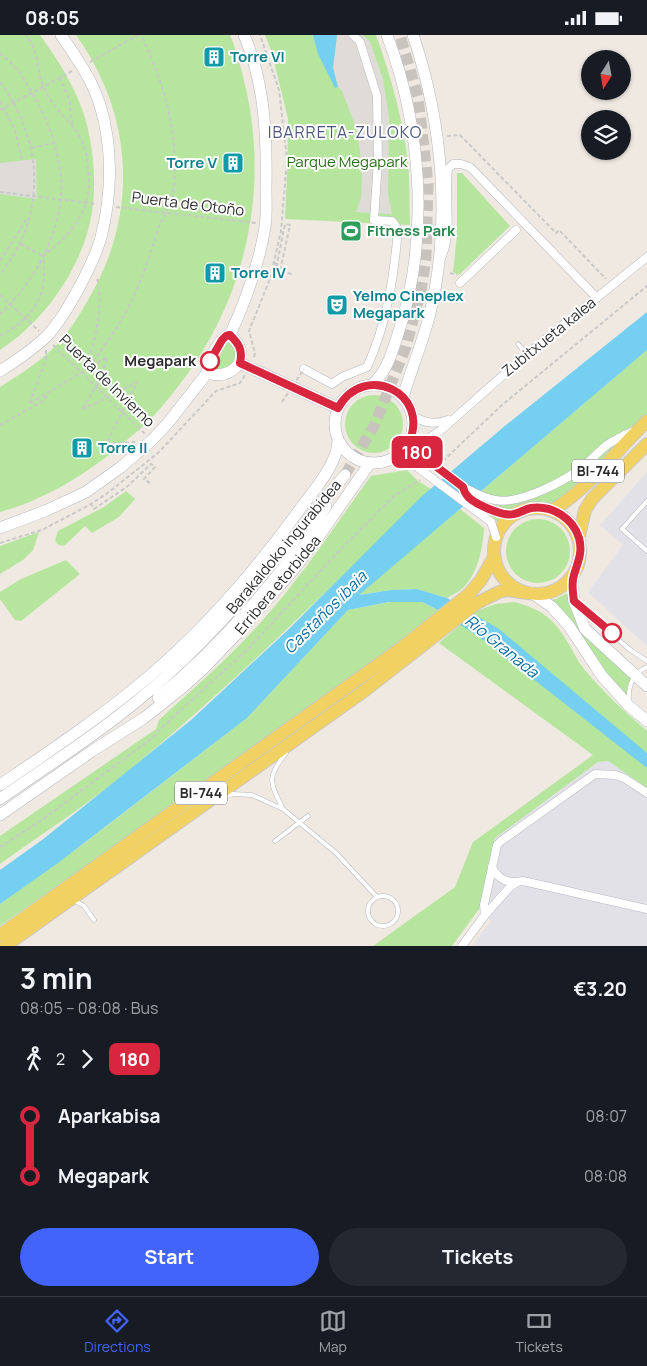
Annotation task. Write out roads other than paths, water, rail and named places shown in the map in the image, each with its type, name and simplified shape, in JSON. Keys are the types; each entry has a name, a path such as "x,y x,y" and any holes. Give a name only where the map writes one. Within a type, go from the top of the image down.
{"main road":[{"name":"BI-744","path":"553,510 563,504 585,484 643,425"},
{"name":"BI-744","path":"5,946 297,739 473,598 507,590 541,594 559,588 573,575 581,557 579,536 585,510 592,499 647,444"},
{"path":"496,537 502,526 513,515 530,508 553,510 569,520 579,536"},
{"name":"BI-744","path":"473,598 494,557 496,537"},
{"path":"494,557 497,567 506,579 518,589 530,593"},
{"name":"BI-744","path":"0,935 404,654"}],"street":[{"path":"0,371 20,359 46,337 72,300 92,261 101,238 107,206 109,164 106,129 99,103 83,67 61,35"},
{"path":"0,529 86,492 121,467 152,441 207,373 208,364 222,340 230,335 254,277 266,224 267,157 263,102 250,50 244,35"},
{"path":"304,369 332,384 342,377 367,367 373,353 391,287 398,229 392,221 374,220 378,161 377,96 360,41 353,35"},
{"path":"373,384 382,376 405,309 414,258 418,207 417,169 411,121 387,35"},
{"path":"403,397 425,335 440,262 443,213 442,179 434,121 415,36"},
{"path":"440,262 447,244 449,213 448,169 453,164 466,165 597,298"},
{"path":"460,283 516,230"},
{"name":"Zubitxueta kalea","path":"424,457 423,449 426,441 440,431 452,418 527,354 647,257"},
{"path":"230,335 239,345 244,365"},
{"path":"207,373 223,375 244,365 338,408"},
{"path":"373,384 394,390 403,397 413,416 413,429 409,442 395,457 383,462 370,463 351,456 338,441 334,424 338,408 346,396 358,387 373,384"},
{"name":"Zubitxueta kalea","path":"413,416 428,423 436,424 452,418"},
{"path":"409,442 412,448 463,487 496,501 509,501 521,499 552,485 583,467 609,444 643,425"},
{"name":"Erribera etorbidea","path":"0,785 118,702 149,677 182,646 241,584 296,515 335,457 338,441"},
{"path":"395,457 405,459 417,467 490,522 496,537"},
{"name":"Erribera etorbidea","path":"0,815 92,751 144,718 182,688 241,630 271,597 317,539 370,463"},
{"name":"Barakaldoko ingurabidea","path":"0,799 136,701 164,678 212,632 269,568 345,475 309,535 224,636 169,689 92,751"},
{"path":"463,487 466,495 483,506 513,515"},
{"path":"573,575 574,601 585,629 647,686"},
{"path":"530,593 552,607 569,626 602,676 629,706 647,721"},
{"path":"182,646 212,632"},
{"path":"486,915 484,905 497,845 501,841 595,775 624,777 647,793"},
{"path":"492,867 496,875 516,883"},
{"path":"462,946 511,886 523,881 647,909"}],"lane":[{"path":"518,344 527,354"},
{"path":"647,501 622,529 647,551"},
{"path":"574,601 629,649 647,661"},
{"path":"629,706 629,690 635,675 647,667"},
{"path":"283,809 271,783 272,774 278,763 297,739"},
{"path":"210,801 233,794 243,794 258,797 283,809 336,853 377,897 387,897 395,902 398,911 396,920 388,926 383,927 374,924 368,917 368,907 373,899 377,897"},
{"path":"274,841 308,816"},
{"path":"83,890 84,906"},
{"path":"70,899 84,906 94,921"}],"water":[{"path":"313,35 337,35 333,68 338,87 335,88 318,54"},
{"path":"647,312 647,350 359,595 391,590 417,589 447,598 499,629 647,753 647,768 486,642 438,610 422,602 389,602 348,610 247,718 58,863 0,904 0,870 42,840 191,720 290,628 421,497 506,425"}],"tunnel":[{"path":"345,475 374,426 406,347 421,290 426,258 428,184 424,148 418,97 400,35"}],"place":[{"name":"Torre VI","path":"214,57"},
{"name":"Torre V","path":"233,163"},
{"name":"Fitness Park","path":"351,231"},
{"name":"Torre IV","path":"215,273"},
{"name":"Yelmo Cineplex Megapark","path":"337,305"},
{"name":"Megapark","path":"210,361"},
{"name":"Torre II","path":"82,448"}],"district":[{"name":"IBARRETA-ZULOKO","path":"345,132"}],"park label":[{"name":"Parque Megapark","path":"347,162"}],"water label":[{"name":"Castaños ibaia","path":"325,612"},
{"name":"Río Granada","path":"502,646"}]}
